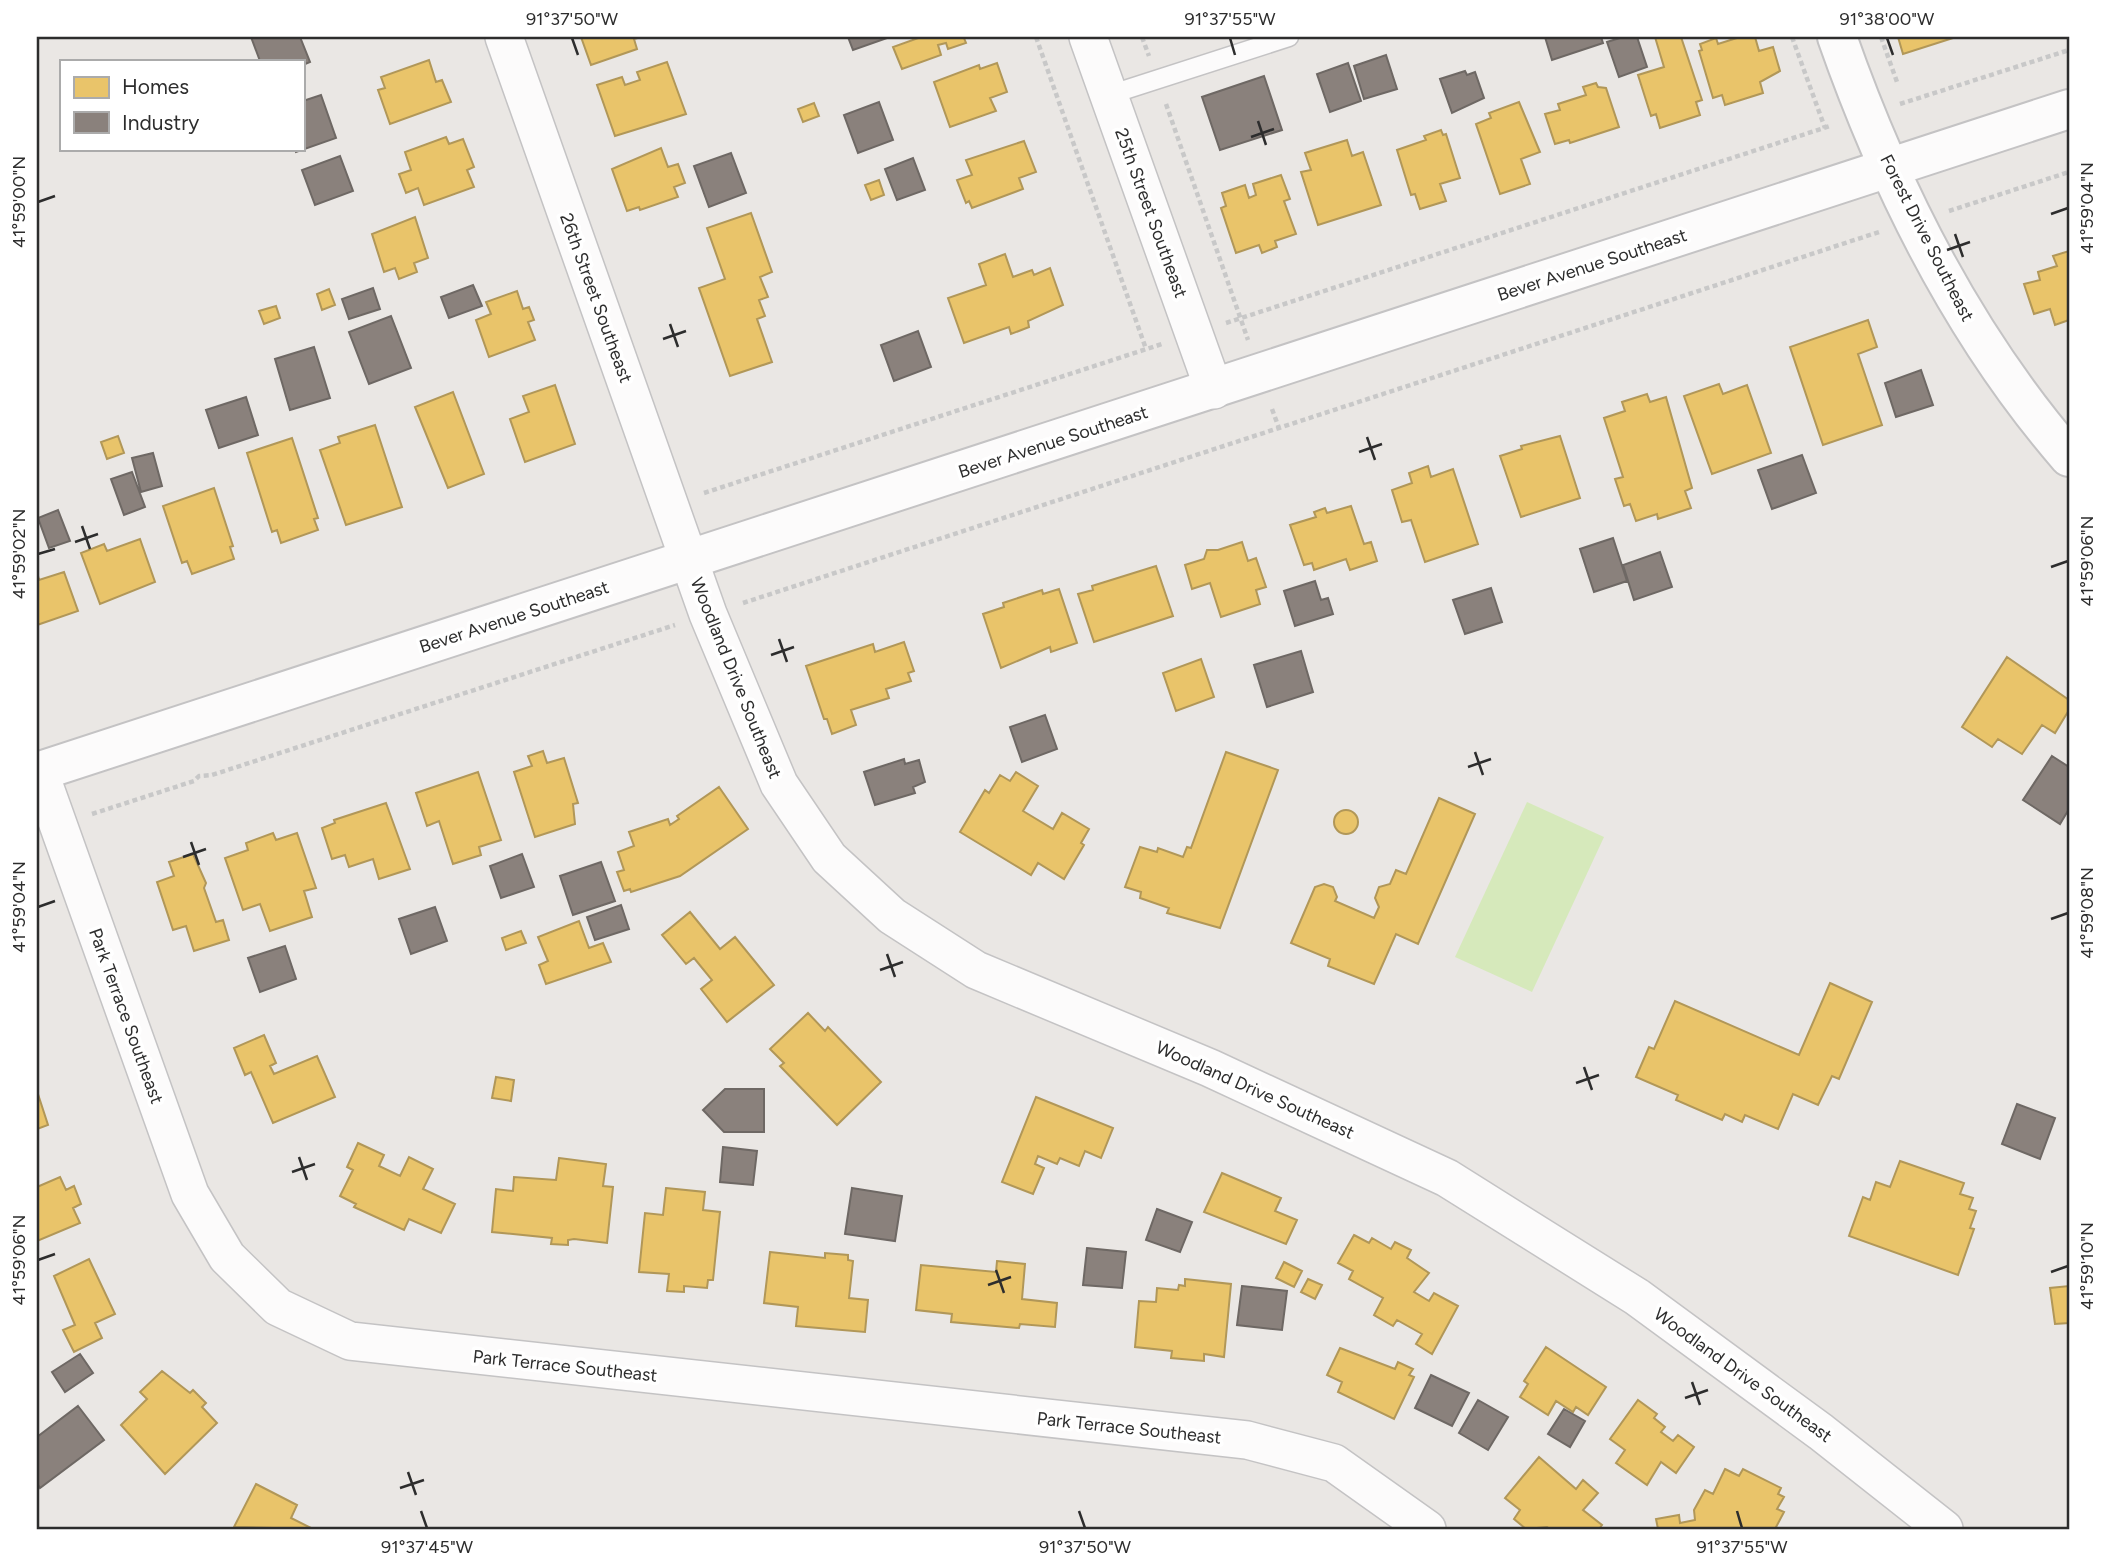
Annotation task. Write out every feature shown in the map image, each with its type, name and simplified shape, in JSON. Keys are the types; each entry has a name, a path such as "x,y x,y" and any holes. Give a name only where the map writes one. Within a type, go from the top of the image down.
{"street":[{"name":"26th Street Southeast","path":"503,37 689,559"},
{"name":"25th Street Southeast","path":"1088,37 1214,390"},
{"name":"Forest Drive Southeast","path":"1838,37 1865,116 1950,291 2007,380 2069,457"},
{"name":"Bever Avenue Southeast","path":"38,772 2069,109"},
{"name":"Woodland Drive Southeast","path":"689,559 708,614 779,784 830,858 892,916 976,970 1210,1068 1447,1178 1637,1297 1822,1432 1944,1529"},
{"name":"Park Terrace Southeast","path":"38,772 190,1194 227,1257 278,1307 350,1341 1247,1440 1334,1463 1427,1529"}],"lane":[{"path":"1109,95 1289,37"}],"path":[{"path":"1036,37 1146,349"},
{"path":"1142,37 1248,340"},
{"path":"1792,37 1825,128"},
{"path":"1889,108 2069,50"},
{"path":"1219,326 1841,123"},
{"path":"1952,223 1946,212 2069,172"},
{"path":"734,605 1884,230"},
{"path":"697,495 1169,342"},
{"path":"1270,405 1279,428"},
{"path":"91,815 194,781 204,775 226,771 684,622"}],"green space":[{"path":"1527,802 1604,837 1532,992 1455,957"}],"building: Homes":[{"path":"581,37 641,37 634,39 637,49 591,65"},
{"path":"921,37 969,37 964,38 966,43 948,49 946,43 938,45 941,55 902,69 893,47"},
{"path":"1655,37 1681,37 1702,100 1696,102 1700,115 1660,128 1656,114 1651,116 1638,75 1664,67"},
{"path":"1740,37 1755,37 1759,51 1773,47 1780,71 1760,82 1763,93 1725,105 1722,95 1713,98 1699,51 1702,50 1700,44 1716,38 1718,44"},
{"path":"1898,37 1952,37 1953,38 1903,54"},
{"path":"429,60 436,82 442,80 451,102 390,124 378,90 385,88 381,77"},
{"path":"667,62 686,114 615,136 597,85 622,77 625,85 640,80 637,72"},
{"path":"997,63 1007,92 990,98 996,111 950,127 934,82 979,65 980,69"},
{"path":"1596,83 1598,87 1606,88 1619,127 1570,143 1569,140 1555,144 1545,114 1560,110 1558,104 1586,95 1583,87"},
{"path":"1519,102 1540,152 1521,159 1530,184 1500,194 1476,124 1491,118 1489,113"},
{"path":"814,103 819,116 803,122 798,109"},
{"path":"1441,130 1443,135 1446,134 1460,178 1440,184 1446,201 1420,209 1415,194 1411,195 1397,150 1426,140 1424,136"},
{"path":"446,137 449,144 463,139 474,167 467,170 474,187 424,205 418,188 406,193 399,174 411,170 405,152"},
{"path":"1347,140 1352,156 1363,152 1381,205 1318,225 1301,172 1311,170 1305,153"},
{"path":"1024,141 1036,172 1019,178 1023,189 972,208 969,201 966,203 957,180 972,175 966,160"},
{"path":"661,148 668,167 678,164 685,183 674,187 678,197 640,210 639,207 627,211 612,169"},
{"path":"1281,175 1290,199 1284,201 1296,234 1275,241 1277,247 1262,253 1259,245 1236,253 1221,208 1226,206 1222,193 1245,185 1249,198 1256,195 1253,184"},
{"path":"879,180 884,195 871,200 865,185"},
{"path":"751,213 772,272 760,277 768,297 759,300 765,316 757,319 772,362 730,376 699,288 725,279 707,228"},
{"path":"415,217 428,258 414,263 417,272 399,279 395,268 384,272 372,234"},
{"path":"2069,251 2069,320 2055,325 2050,309 2034,314 2024,284 2040,280 2038,272 2057,266 2053,256"},
{"path":"1005,254 1013,277 1032,270 1034,275 1050,268 1063,305 1028,321 1029,327 1011,334 1009,327 964,343 948,298 986,285 979,264"},
{"path":"329,289 335,305 322,310 317,294"},
{"path":"517,291 523,309 529,307 534,320 528,322 535,340 489,357 476,320 491,314 486,302"},
{"path":"276,306 280,318 264,324 259,311"},
{"path":"1868,320 1877,347 1858,354 1882,425 1823,445 1790,347"},
{"path":"1719,384 1723,394 1747,385 1771,453 1712,474 1684,396"},
{"path":"555,385 575,444 525,462 510,419 529,412 523,396"},
{"path":"453,392 484,474 448,488 415,407"},
{"path":"1647,394 1650,402 1666,397 1692,488 1685,491 1691,508 1658,519 1657,514 1636,521 1630,504 1624,506 1615,479 1623,477 1604,418 1625,411 1622,402"},
{"path":"375,425 402,507 346,525 320,450 340,443 338,437"},
{"path":"118,436 124,453 107,459 101,442"},
{"path":"1560,436 1580,498 1521,517 1500,456 1522,449 1521,446"},
{"path":"292,438 318,518 314,519 318,530 281,543 277,530 272,532 247,453"},
{"path":"1428,466 1431,477 1453,469 1478,544 1425,562 1411,520 1402,522 1392,490 1412,483 1409,473"},
{"path":"214,488 233,546 230,547 234,559 192,574 187,561 182,563 163,506"},
{"path":"1351,506 1364,544 1371,542 1377,561 1350,570 1346,559 1314,570 1312,563 1304,565 1290,525 1316,517 1314,512 1325,508 1327,513"},
{"path":"140,539 155,582 100,604 81,553 104,544 107,551"},
{"path":"1242,542 1248,561 1256,558 1266,587 1256,590 1260,604 1221,617 1210,583 1192,589 1185,565 1204,559 1207,550 1218,550"},
{"path":"1156,566 1173,616 1094,642 1078,594 1093,590 1092,586"},
{"path":"37,572 39,580 64,572 78,611 37,625"},
{"path":"1059,589 1077,643 1051,652 1050,647 1001,668 983,614 1004,607 1003,603 1042,590 1043,594"},
{"path":"904,642 914,671 908,673 911,681 886,689 889,698 851,710 856,725 832,734 827,719 824,719 806,666 873,644 875,652"},
{"path":"2007,657 2069,700 2069,710 2055,733 2042,725 2022,754 1998,739 1992,747 1962,727"},
{"path":"1201,659 1214,697 1176,711 1163,673"},
{"path":"543,751 547,763 564,758 578,803 573,804 575,824 535,837 514,772 532,766 528,756"},
{"path":"1226,752 1278,770 1220,928 1167,913 1169,908 1140,898 1141,892 1125,887 1140,847 1157,852 1158,848 1183,857 1187,847 1191,848"},
{"path":"478,772 501,840 479,847 481,855 453,864 439,821 427,826 416,793"},
{"path":"1016,772 1038,786 1023,811 1053,829 1062,813 1089,829 1081,843 1084,845 1064,879 1038,863 1031,875 960,832 985,790 989,793 1000,775 1010,781"},
{"path":"719,787 748,829 680,876 631,892 630,889 624,891 617,872 624,870 618,852 634,846 629,832 668,819 670,825 679,819 677,816"},
{"path":"1439,798 1475,814 1418,944 1396,934 1374,984 1328,966 1330,959 1291,943 1315,887 1324,884 1333,887 1337,897 1335,901 1374,918 1379,907 1375,898 1379,887 1390,884 1396,870 1406,874"},
{"path":"386,803 410,869 379,879 373,859 349,867 345,855 332,859 322,828 335,823 334,820"},
{"path":"1346,810 1354,814 1358,822 1354,830 1346,834 1338,830 1334,822 1338,814"},
{"path":"273,833 276,840 297,833 316,888 304,891 312,917 270,931 260,904 243,910 225,858 248,850 246,843"},
{"path":"193,854 206,883 204,888 216,922 223,920 229,940 194,951 186,926 173,930 157,882 174,876 169,862"},
{"path":"690,912 720,949 735,937 774,985 727,1022 701,989 712,980 694,958 686,964 662,935"},
{"path":"579,921 589,948 603,943 611,962 546,984 539,965 548,961 538,937"},
{"path":"521,931 526,943 506,950 502,938"},
{"path":"1830,983 1872,1002 1839,1079 1832,1076 1818,1105 1793,1094 1778,1129 1745,1115 1742,1122 1725,1114 1722,1120 1676,1100 1678,1095 1636,1077 1649,1047 1654,1049 1675,1001 1799,1055"},
{"path":"808,1013 825,1031 828,1027 881,1082 837,1125 780,1066 784,1063 770,1049"},
{"path":"264,1035 276,1063 270,1066 274,1074 317,1056 335,1097 273,1123 251,1072 245,1075 234,1048"},
{"path":"496,1077 514,1080 511,1101 492,1098"},
{"path":"37,1091 48,1125 37,1129"},
{"path":"1036,1097 1113,1128 1101,1158 1085,1151 1079,1166 1060,1158 1057,1164 1038,1156 1035,1164 1044,1168 1033,1194 1002,1182"},
{"path":"358,1143 384,1155 379,1166 400,1176 409,1157 433,1169 423,1189 455,1204 441,1233 409,1219 404,1230 354,1207 356,1204 340,1196 353,1170 347,1167"},
{"path":"559,1158 606,1164 603,1186 613,1187 607,1243 574,1239 568,1240 568,1245 551,1244 552,1238 492,1232 496,1189 513,1191 514,1177 556,1180"},
{"path":"1900,1161 1964,1183 1960,1194 1973,1198 1969,1209 1976,1211 1970,1228 1974,1229 1958,1275 1849,1236 1863,1197 1870,1200 1876,1182 1890,1187"},
{"path":"1222,1173 1281,1198 1275,1211 1297,1220 1286,1244 1204,1212"},
{"path":"60,1177 66,1190 74,1186 81,1204 73,1208 80,1223 37,1241 37,1187"},
{"path":"666,1188 705,1192 703,1210 720,1212 713,1280 708,1280 707,1288 684,1286 684,1292 667,1291 669,1274 639,1272 645,1213 663,1215"},
{"path":"1354,1235 1369,1243 1372,1238 1391,1249 1395,1242 1411,1250 1407,1258 1429,1273 1414,1292 1429,1301 1434,1293 1458,1306 1432,1354 1416,1344 1422,1334 1397,1320 1393,1326 1374,1315 1383,1298 1349,1279 1353,1271 1338,1263"},
{"path":"770,1252 825,1258 825,1253 848,1255 848,1260 853,1261 849,1298 868,1300 865,1332 796,1326 798,1307 764,1303"},
{"path":"89,1259 115,1314 95,1323 102,1338 74,1352 63,1330 75,1325 54,1276"},
{"path":"997,1261 1025,1264 1022,1299 1057,1303 1055,1327 1020,1324 1019,1328 951,1322 952,1314 916,1310 921,1265 996,1272"},
{"path":"1284,1262 1302,1271 1294,1287 1276,1278"},
{"path":"1185,1279 1231,1284 1224,1357 1204,1354 1204,1361 1171,1358 1172,1351 1135,1347 1139,1301 1156,1302 1157,1288 1178,1290 1179,1285 1185,1286"},
{"path":"1308,1279 1322,1285 1315,1299 1301,1292"},
{"path":"2069,1286 2069,1323 2055,1324 2050,1288"},
{"path":"1546,1347 1606,1387 1588,1415 1576,1407 1573,1412 1556,1401 1548,1415 1520,1397 1528,1384 1524,1381"},
{"path":"1340,1348 1395,1369 1398,1362 1413,1369 1409,1375 1414,1377 1394,1419 1338,1392 1342,1382 1327,1375"},
{"path":"162,1371 190,1393 193,1390 206,1403 202,1407 217,1423 165,1474 121,1425 147,1399 140,1392"},
{"path":"1638,1400 1657,1414 1654,1418 1665,1427 1661,1432 1673,1441 1678,1435 1694,1447 1676,1473 1661,1462 1647,1485 1616,1463 1625,1450 1610,1439"},
{"path":"1539,1457 1576,1489 1583,1480 1598,1493 1583,1510 1602,1525 1599,1529 1526,1529 1514,1519 1520,1510 1505,1498"},
{"path":"1725,1469 1739,1476 1743,1469 1781,1488 1778,1494 1784,1497 1777,1509 1784,1512 1775,1529 1658,1529 1656,1519 1679,1515 1680,1523 1695,1520 1694,1510 1705,1490 1713,1494"},
{"path":"256,1484 297,1505 291,1518 313,1529 234,1527"}],"building: Industry":[{"path":"251,37 300,37 310,62 304,65 304,60 260,60"},
{"path":"848,37 887,37 887,38 853,50"},
{"path":"1545,37 1601,37 1603,43 1552,60"},
{"path":"1623,37 1637,37 1647,67 1619,77 1607,42"},
{"path":"1386,55 1397,89 1364,99 1354,66"},
{"path":"1348,63 1361,101 1330,112 1317,74"},
{"path":"1465,71 1467,75 1475,72 1484,98 1452,113 1440,79"},
{"path":"1264,76 1282,130 1220,150 1202,97"},
{"path":"321,95 336,138 304,149 304,101"},
{"path":"879,102 893,140 858,153 844,115"},
{"path":"731,153 746,193 709,207 694,166"},
{"path":"340,156 353,191 315,205 302,170"},
{"path":"913,158 925,190 897,200 885,169"},
{"path":"473,285 482,306 449,318 441,297"},
{"path":"373,288 380,309 349,319 342,299"},
{"path":"391,316 411,368 369,384 349,332"},
{"path":"918,331 931,367 894,381 881,345"},
{"path":"314,347 330,398 290,410 275,359"},
{"path":"1921,370 1933,405 1896,417 1885,383"},
{"path":"246,397 258,435 219,448 206,410"},
{"path":"153,453 162,486 141,492 132,458"},
{"path":"1802,455 1816,493 1772,509 1758,470"},
{"path":"132,472 145,507 124,515 111,479"},
{"path":"58,510 70,541 49,548 38,518"},
{"path":"1613,538 1627,581 1594,592 1580,549"},
{"path":"1660,552 1672,587 1634,600 1623,565"},
{"path":"1315,581 1321,600 1328,598 1333,614 1295,626 1284,591"},
{"path":"1491,588 1502,622 1465,634 1453,600"},
{"path":"1301,651 1313,692 1267,707 1254,665"},
{"path":"1045,715 1057,749 1022,762 1010,727"},
{"path":"2052,756 2069,767 2069,809 2060,824 2023,800"},
{"path":"904,759 905,764 919,760 925,782 913,787 915,793 875,805 864,772"},
{"path":"522,854 534,887 501,898 490,866"},
{"path":"601,862 615,901 573,915 560,876"},
{"path":"621,905 629,929 595,940 587,917"},
{"path":"435,907 447,941 411,954 399,919"},
{"path":"285,946 296,979 260,992 248,958"},
{"path":"725,1089 764,1089 764,1132 724,1132 703,1110"},
{"path":"2017,1104 2055,1118 2040,1159 2002,1144"},
{"path":"723,1147 757,1151 753,1185 720,1182"},
{"path":"852,1188 902,1196 895,1241 845,1234"},
{"path":"1157,1209 1192,1222 1180,1252 1146,1240"},
{"path":"1087,1248 1126,1252 1122,1288 1083,1285"},
{"path":"1242,1286 1287,1291 1282,1330 1237,1325"},
{"path":"80,1354 93,1373 65,1392 52,1372"},
{"path":"1431,1375 1469,1393 1452,1426 1415,1408"},
{"path":"1478,1400 1508,1417 1488,1450 1459,1433"},
{"path":"78,1406 104,1440 40,1488 37,1483 37,1437"},
{"path":"1564,1409 1585,1421 1570,1447 1548,1434"}]}
